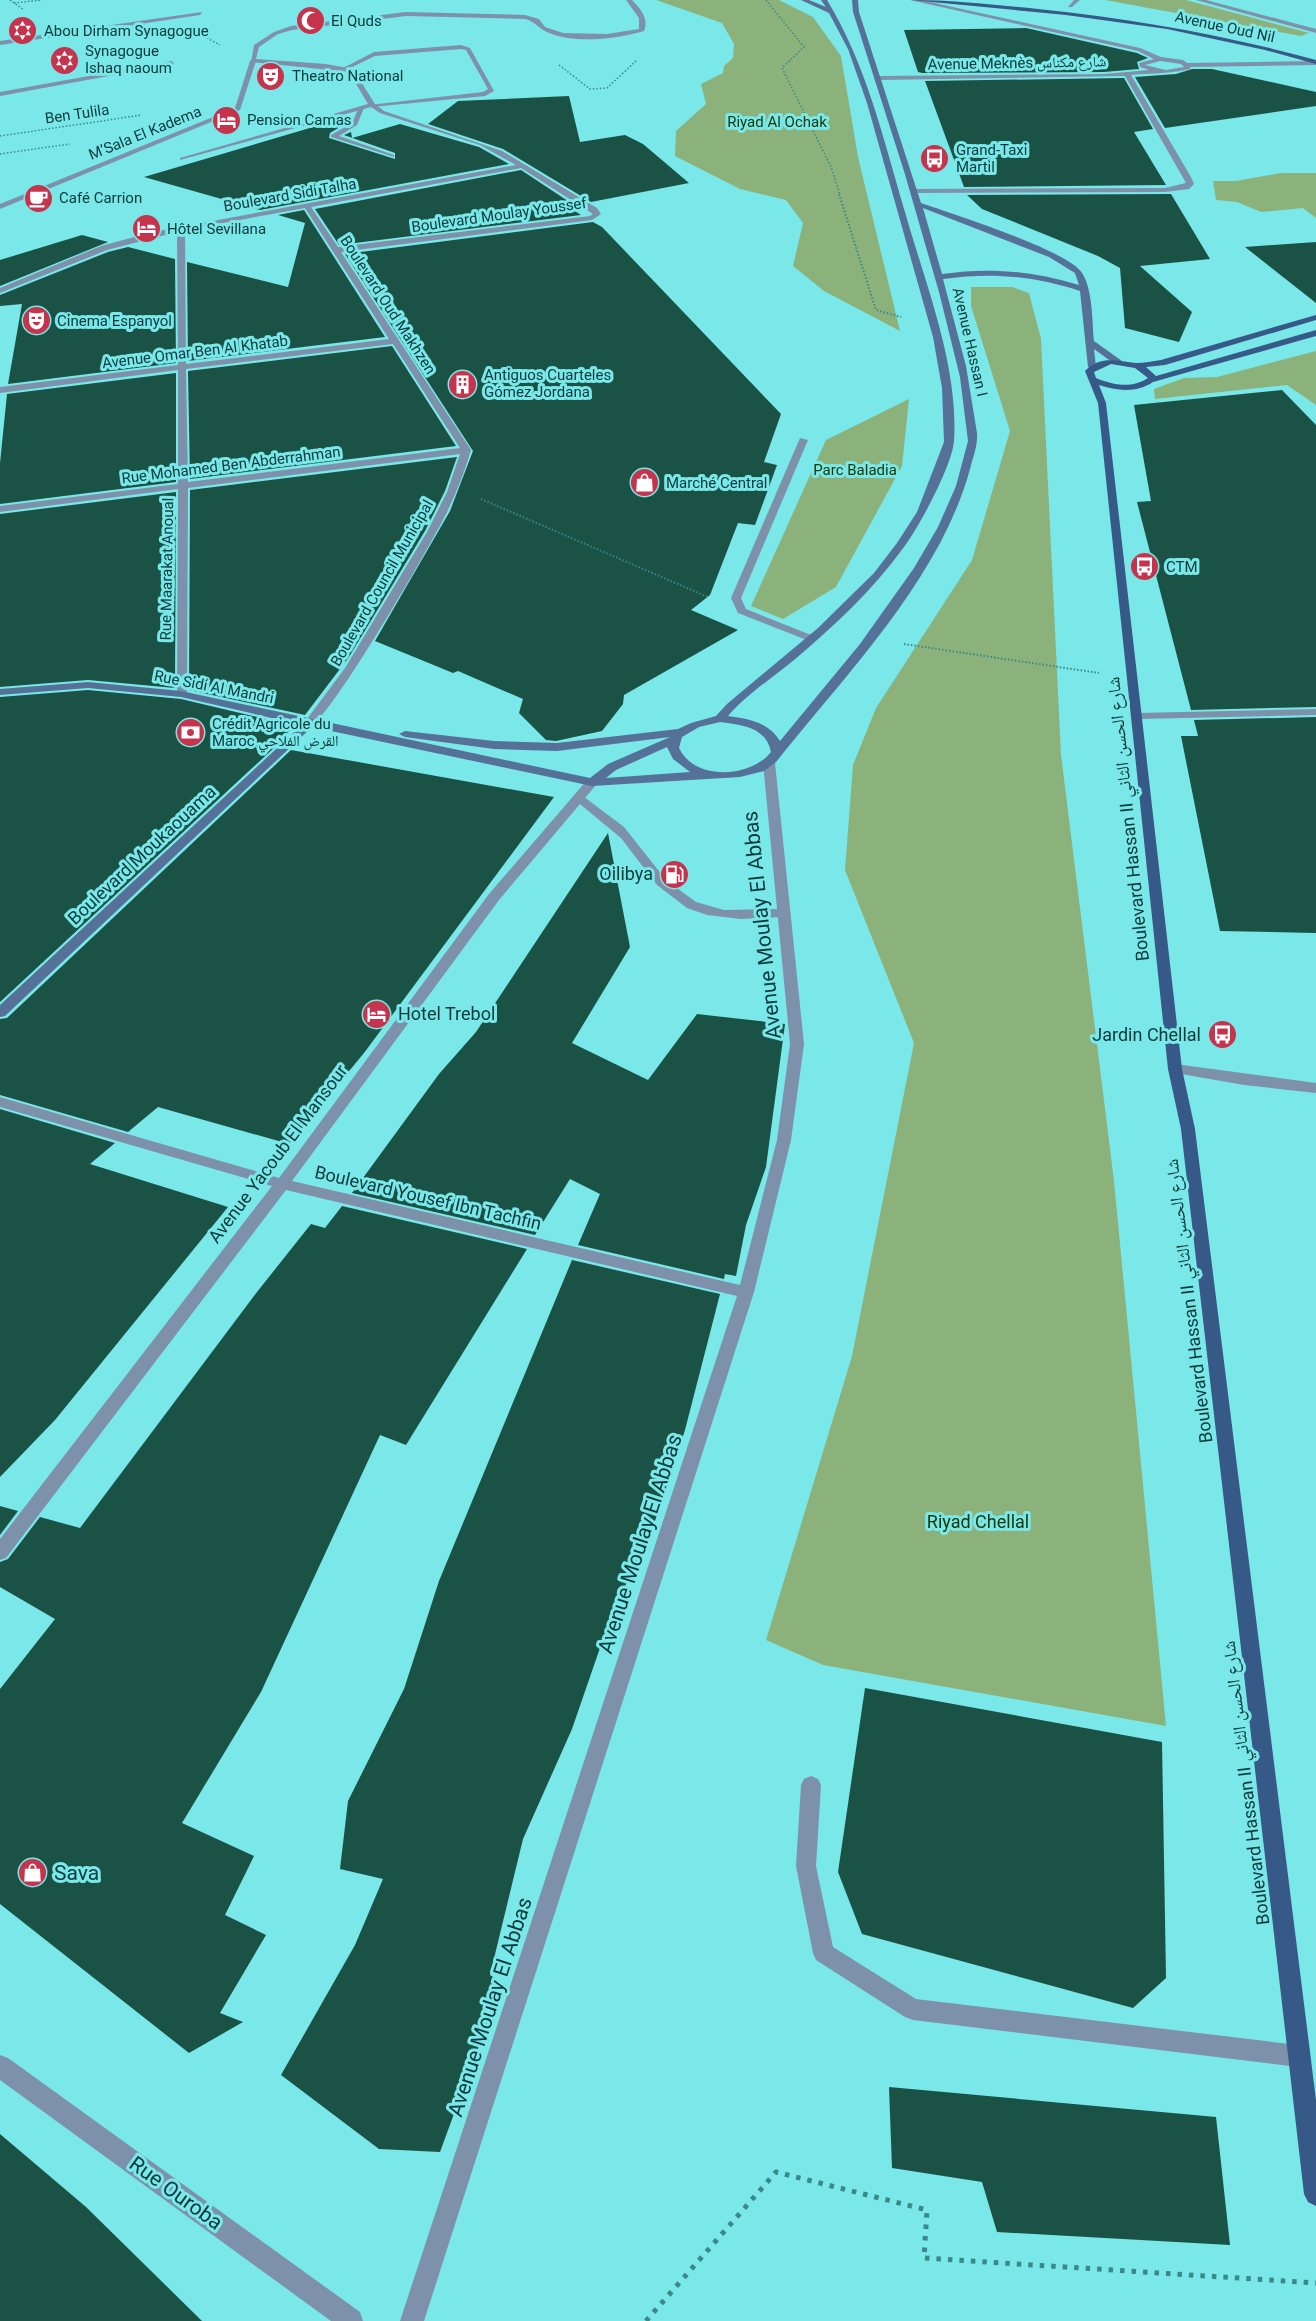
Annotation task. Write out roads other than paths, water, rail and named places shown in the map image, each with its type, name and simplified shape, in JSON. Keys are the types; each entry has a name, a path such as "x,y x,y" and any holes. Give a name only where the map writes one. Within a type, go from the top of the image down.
{"main road":[{"path":"804,0 833,13"},
{"name":"Avenue Hassan I","path":"720,719 731,706 812,639 867,588 914,523 930,496 949,443 947,388 935,327 862,76 833,13 824,0"},
{"name":"Avenue Hassan I","path":"773,757 870,637 921,565 946,523 962,482 973,442 968,387 940,277 879,78 856,12 855,0"},
{"name":"Avenue Oud Nil","path":"913,0 1128,20 1224,38 1316,62"},
{"path":"1067,5 1080,7"},
{"path":"918,204 1017,241 1065,263 1078,272 1083,289 1092,367 1089,375 1102,384 1137,387"},
{"path":"940,277 978,270 1003,270 1046,277 1083,289"},
{"path":"1092,367 1105,363 1135,365 1162,363 1316,317"},
{"path":"1102,403 1151,380 1316,333"},
{"path":"1088,341 1119,363"},
{"path":"1135,365 1152,375 1151,380"},
{"name":"Boulevard Hassan II شارع الحسن الثاني","path":"1092,379 1102,403 1175,1069 1188,1129 1316,2194"},
{"name":"Rue Sidi Al Mandri","path":"0,692 88,686 180,694 592,782 744,773 773,757"},
{"path":"592,782 612,767 678,736 691,725 720,719 739,720 762,728 776,742 773,757"},
{"name":"Boulevard Moukaouama","path":"0,1013 310,723"},
{"name":"Rue Sidi Al Mandri","path":"384,737 412,734 494,745 557,747 678,736"},
{"path":"678,736 673,748 677,757 686,764 713,774"}],"street":[{"name":"M’Sala El Kadema","path":"0,207 238,109 256,46 276,33 304,26 406,15 525,17 539,22 544,28 562,33 605,36 642,30 644,22 629,0"},
{"path":"913,0 1140,50 1160,59 1188,65 1316,62"},
{"path":"1067,5 1077,0"},
{"path":"1199,0 1316,31"},
{"path":"0,43 200,13"},
{"path":"182,159 372,105 485,94 492,90 468,49 461,47 374,54 346,68"},
{"path":"1155,71 1142,66 1142,63 1160,59"},
{"path":"253,61 346,68 351,70 360,82 372,105"},
{"path":"0,94 172,63"},
{"name":"Avenue Meknès شارع مكناس","path":"879,78 1104,76 1155,71 1184,71 1188,65"},
{"path":"912,191 1166,190 1186,187 1190,184 1187,177 1127,74"},
{"name":"Boulevard Moulay Youssef","path":"336,250 592,218 596,215 594,210 482,144 382,112 372,105"},
{"path":"361,108 355,124 333,136 392,156"},
{"name":"Boulevard Sidi Talha","path":"0,291 104,248 182,228 522,166"},
{"name":"Boulevard Oud Makhzen","path":"307,206 466,450"},
{"name":"Rue Maarakat Anoual","path":"180,694 183,487 182,228"},
{"name":"Avenue Omar Ben Al Khatab","path":"0,390 394,341"},
{"path":"803,440 737,593 737,603 742,611 812,639"},
{"name":"Boulevard Council Municipal","path":"310,723 329,703 455,486 466,450"},
{"name":"Rue Mohamed Ben Abderrahman","path":"0,509 466,450"},
{"path":"1138,716 1316,712"},
{"name":"Avenue Moulay El Abbas","path":"412,2321 746,1292 784,1140 797,1044 784,914 773,757"},
{"name":"Avenue Yacoub El Mansour","path":"0,1553 282,1184 488,905 592,782"},
{"path":"579,797 632,842 645,864 675,897 699,909 740,916 784,914"},
{"path":"1175,1069 1316,1088"},
{"name":"Boulevard Yousef Ibn Tachfin","path":"0,1102 282,1184 699,1283 746,1292"},
{"path":"811,1785 806,1866 824,1953 913,2009 1298,2056"},
{"name":"Rue Ouroba","path":"0,2066 351,2321"}],"place":[{"name":"El Quds","path":"310,21"},
{"name":"Abou Dirham Synagogue","path":"23,31"},
{"name":"Synagogue Ishaq naoum","path":"64,60"},
{"name":"Theatro National","path":"271,76"},
{"name":"Pension Camas","path":"226,120"},
{"name":"Grand-Taxi Martil","path":"935,159"},
{"name":"Café Carrion","path":"38,198"},
{"name":"Hôtel Sevillana","path":"146,229"},
{"name":"Cinema Espanyol","path":"36,321"},
{"name":"Antiguos Cuarteles Gómez Jordana","path":"463,384"},
{"name":"Marché Central","path":"645,483"},
{"name":"CTM","path":"1145,567"},
{"name":"Crédit Agricole du Maroc القرض الفلاحي","path":"191,733"},
{"name":"Oilibya","path":"674,874"},
{"name":"Hotel Trebol","path":"377,1014"},
{"name":"Jardin Chellal","path":"1222,1035"},
{"name":"Sava","path":"33,1873"}],"park label":[{"name":"Riyad Al Ochak","path":"777,122"},
{"name":"Parc Baladia","path":"855,470"},
{"name":"Riyad Chellal","path":"978,1522"}]}
